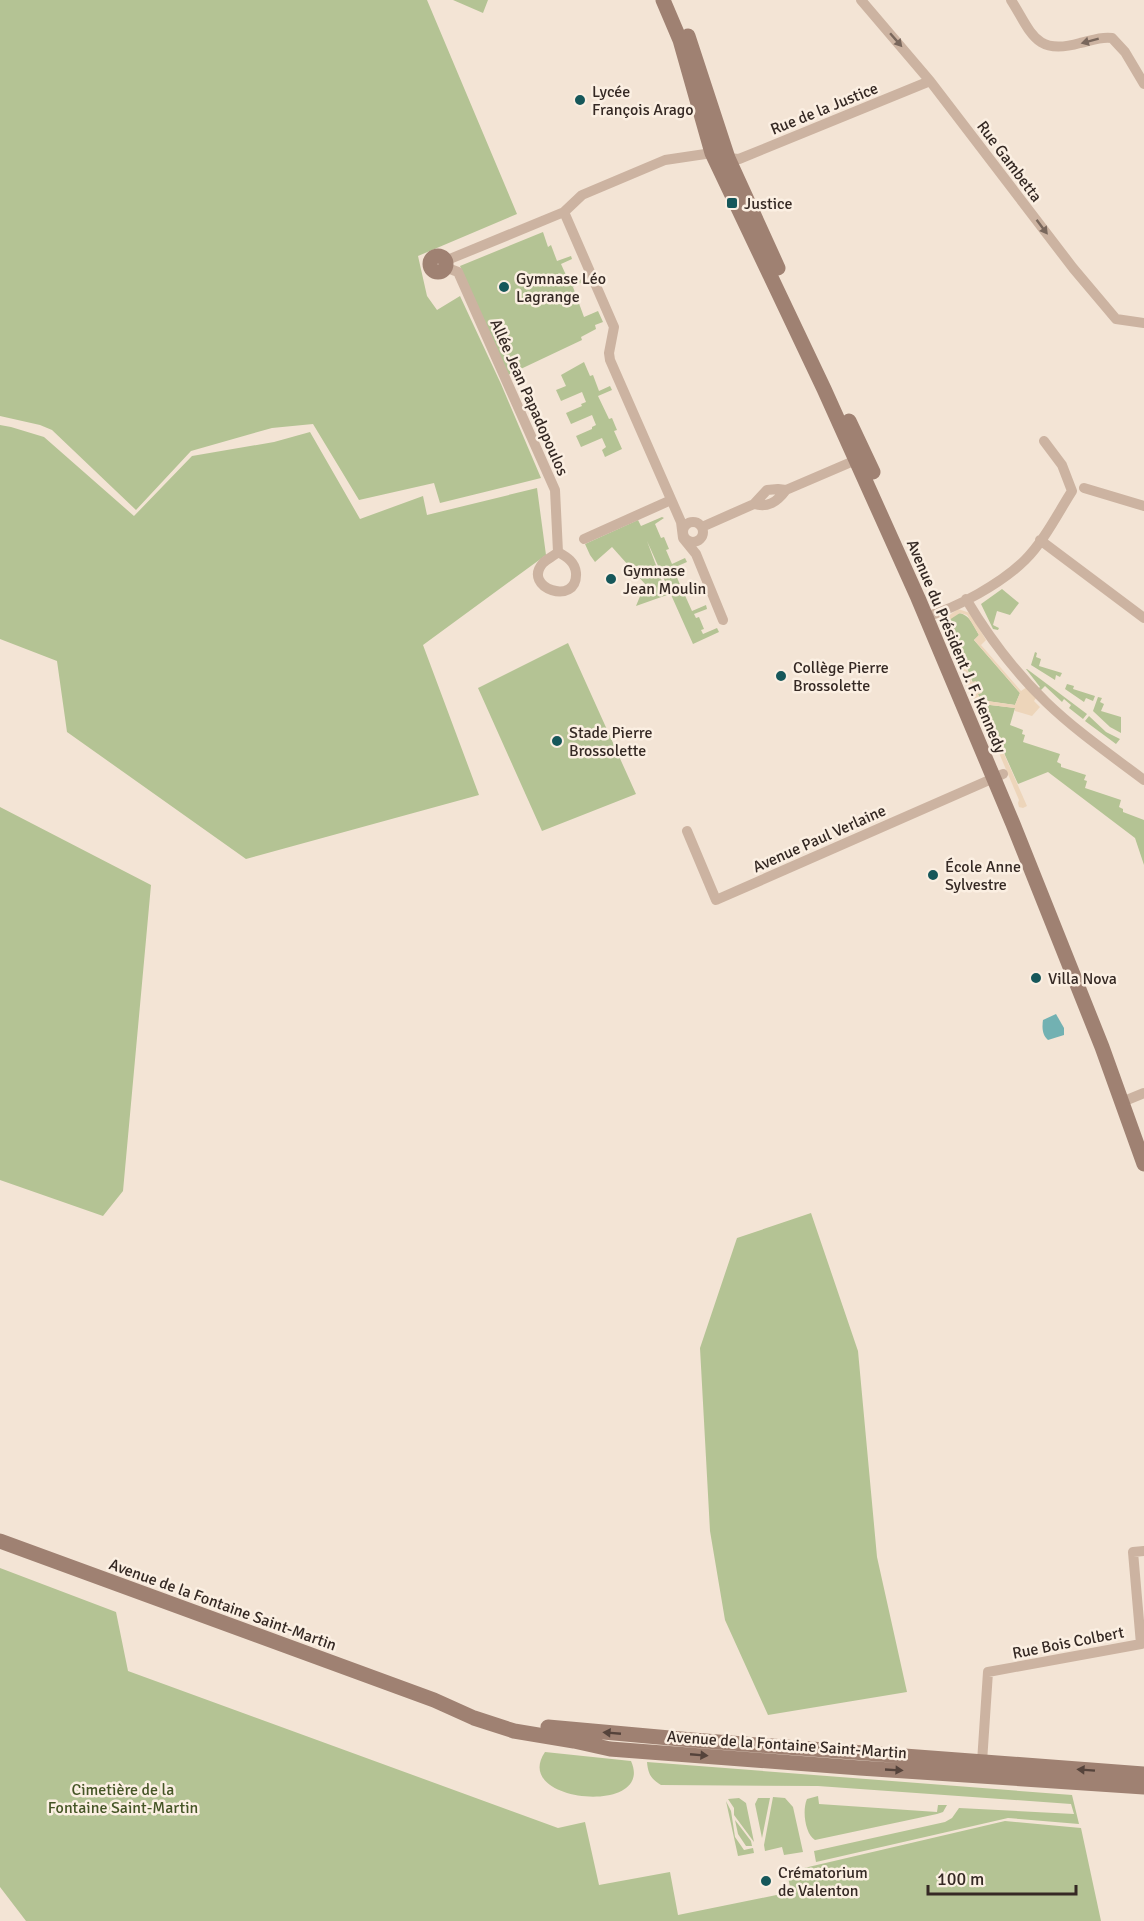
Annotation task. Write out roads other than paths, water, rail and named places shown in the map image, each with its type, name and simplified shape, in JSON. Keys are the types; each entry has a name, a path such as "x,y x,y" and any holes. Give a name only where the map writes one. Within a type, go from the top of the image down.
{"main road":[{"name":"Avenue du Président J. F. Kennedy","path":"663,0 680,40 712,153 930,615"},
{"name":"Avenue du Président J. F. Kennedy","path":"673,0 698,62 728,158 862,446 930,615 1111,1044 1144,1133"},
{"name":"Avenue du Président J. F. Kennedy","path":"1132,1098 1144,1164"},
{"name":"Avenue de la Fontaine Saint-Martin","path":"0,1541 514,1731 610,1749 927,1765 1144,1787"},
{"name":"Avenue de la Fontaine Saint-Martin","path":"434,1700 524,1725 927,1765"},
{"path":"641,1751 643,1744 649,1740 692,1740"},
{"name":"Avenue de la Fontaine Saint-Martin","path":"982,1769 1144,1774"}],"street":[{"name":"Rue Gambetta","path":"861,0 930,81 1073,268 1116,319 1144,324"},
{"path":"1011,0 1034,37 1048,47 1066,47 1095,39 1112,38 1125,52 1144,84"},
{"name":"Rue de la Justice","path":"728,158 739,159 930,81"},
{"path":"723,620 696,554 683,538 681,522 610,360 609,353 614,327 564,212 582,195 665,160 712,153 728,158"},
{"name":"Allée Jean Papadopoulos","path":"558,552 555,490 458,272 445,264 564,212"},
{"path":"930,615 966,599 1002,578 1026,559 1040,540 1072,491 1062,465 1044,441"},
{"path":"702,527 754,504 767,490 786,490 856,460"},
{"path":"1084,488 1144,506"},
{"path":"584,539 671,500"},
{"path":"696,554 698,541 703,534 702,527 699,523 691,521 684,525 682,533 686,540 698,541"},
{"path":"1040,540 1144,618"},
{"path":"966,599 985,631 1045,701 1077,729 1144,780"},
{"name":"Avenue Paul Verlaine","path":"687,831 716,900 998,776"},
{"name":"Rue Bois Colbert","path":"982,1769 988,1672 1141,1644 1133,1552 1144,1551"}],"water":[{"path":"1056,1014 1064,1028 1064,1035 1048,1040 1043,1031 1043,1020"}],"place":[{"name":"Lycée François Arago","path":"580,100"},
{"name":"Justice","path":"732,203"},
{"name":"Gymnase Léo Lagrange","path":"504,287"},
{"name":"Gymnase Jean Moulin","path":"611,579"},
{"name":"Collège Pierre Brossolette","path":"781,676"},
{"name":"Stade Pierre Brossolette","path":"557,741"},
{"name":"École Anne Sylvestre","path":"933,875"},
{"name":"Villa Nova","path":"1036,978"},
{"name":"Crématorium de Valenton","path":"766,1881"}],"park label":[{"name":"Cimetière de la Fontaine Saint-Martin","path":"123,1798"}]}
